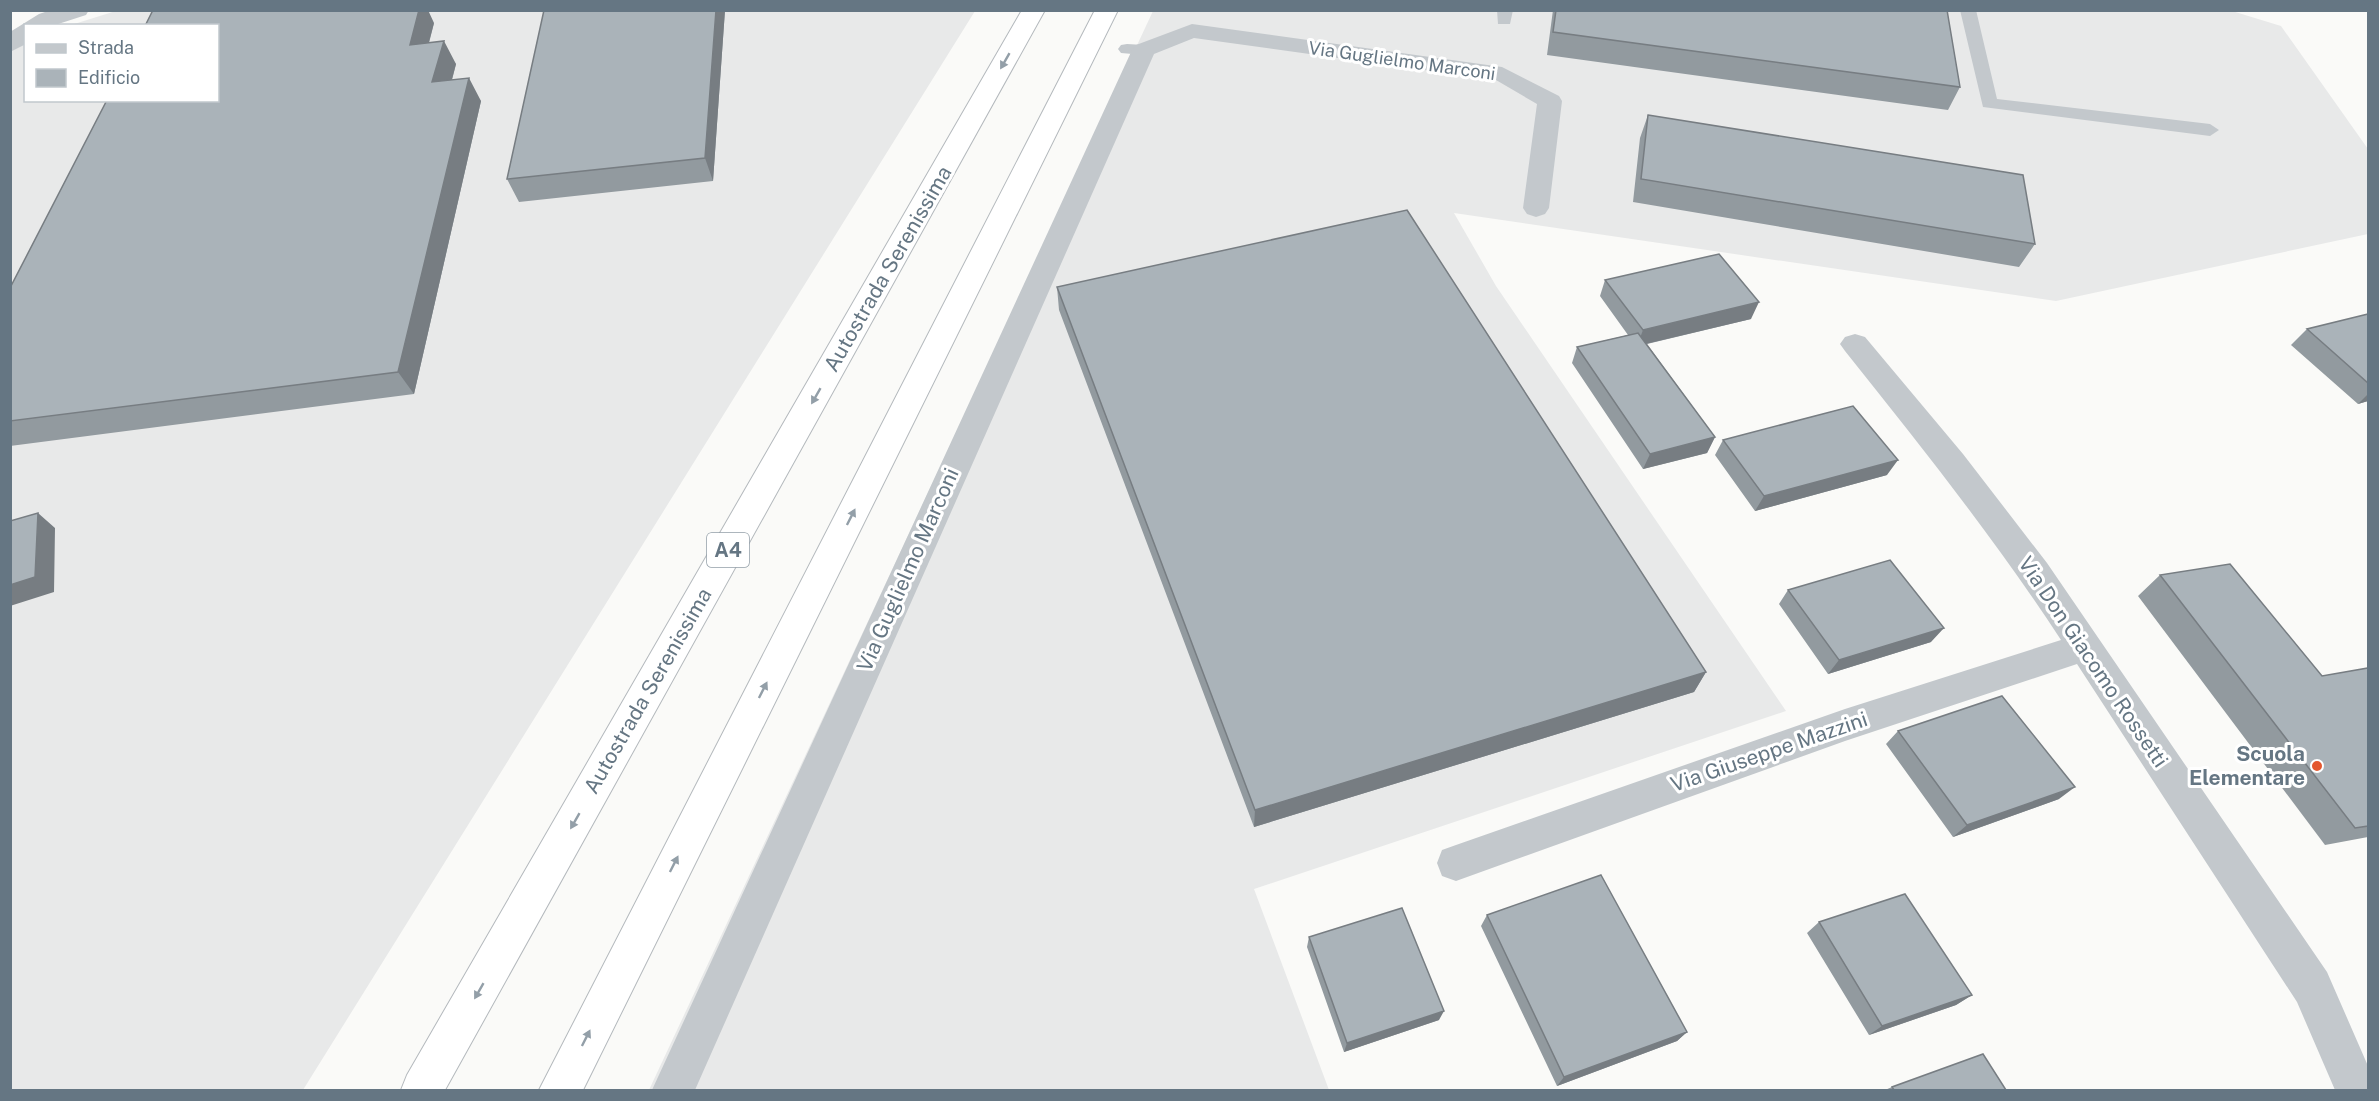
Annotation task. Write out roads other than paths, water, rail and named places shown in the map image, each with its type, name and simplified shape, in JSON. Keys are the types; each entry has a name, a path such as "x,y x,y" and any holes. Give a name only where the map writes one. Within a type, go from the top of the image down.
{"highway":[{"name":"Autostrada Serenissima","path":"422,1090 1034,10"},
{"path":"560,1090 1107,10"}],"street":[{"path":"38,24 47,19 78,10"},
{"name":"Via Guglielmo Marconi","path":"674,1090 1135,50 1192,31 1502,74 1550,101 1536,208"},
{"path":"10,45 24,33"},
{"name":"Via Don Giacomo Rossetti","path":"1856,344 1952,463 2035,573 2085,647 2312,987 2357,1090"},
{"name":"Via Giuseppe Mazzini","path":"1456,863 1845,725 2085,647"}],"lane":[{"path":"1968,10 1989,103 2210,130"}],"place":[{"name":"Scuola Elementare","path":"2317,766"}]}
